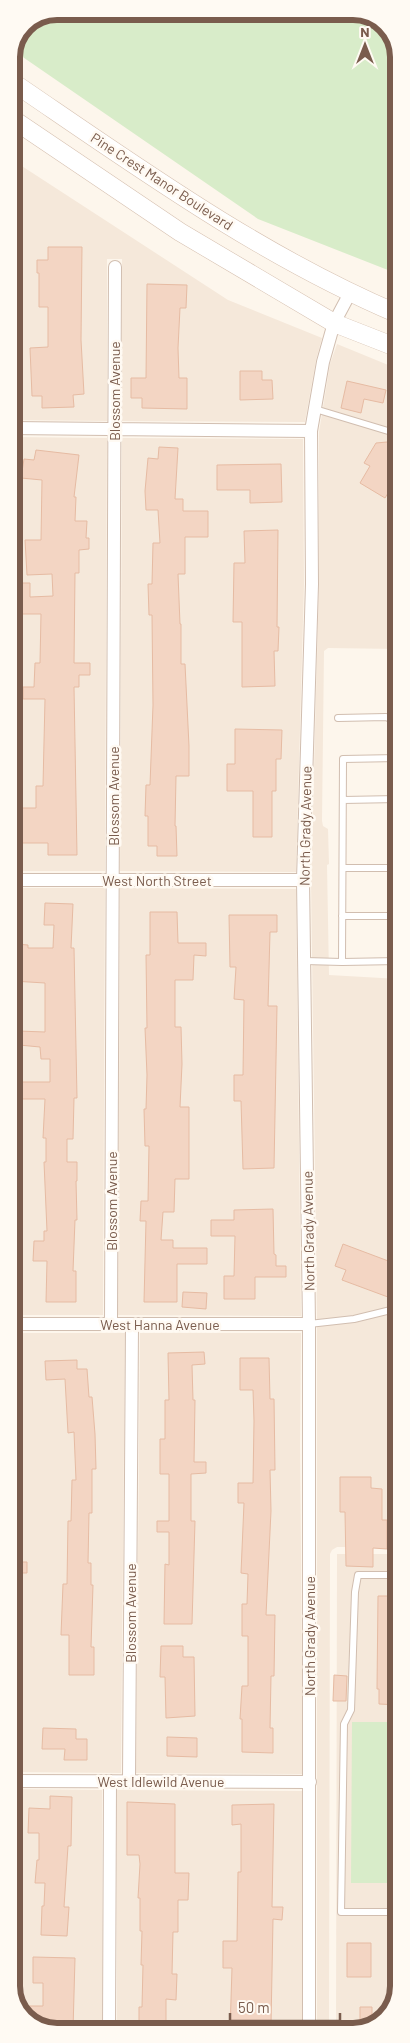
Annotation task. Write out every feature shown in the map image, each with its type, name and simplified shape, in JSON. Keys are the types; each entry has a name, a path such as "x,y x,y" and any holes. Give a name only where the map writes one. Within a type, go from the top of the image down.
{"main road":[{"name":"Pine Crest Manor Boulevard","path":"20,87 198,208 350,293 390,310"},
{"path":"20,124 180,232 334,323 390,345"}],"street":[{"name":"Blossom Avenue","path":"110,1324 115,267"},
{"name":"North Grady Avenue","path":"309,2023 309,1324 304,880 312,584 311,431 323,362 334,323 350,293"},
{"path":"20,428 311,431"},
{"name":"West North Street","path":"20,880 304,880"},
{"name":"West Hanna Avenue","path":"20,1324 309,1324"},
{"name":"Blossom Avenue","path":"129,1781 132,1324"},
{"name":"West Idlewild Avenue","path":"20,1781 310,1782"},
{"path":"109,2023 110,1781"}],"lane":[{"path":"315,409 390,432"},
{"path":"338,718 386,717 390,719"},
{"path":"342,962 343,760 390,758"},
{"path":"343,800 390,799"},
{"path":"343,868 390,868"},
{"path":"342,916 390,916"},
{"path":"305,962 390,961"},
{"path":"309,1324 354,1319 390,1310"},
{"path":"390,1575 358,1575 355,1592 351,1710 344,1724 341,1912 390,1912"}],"shaded area":[{"path":"20,165 228,300 322,338 316,360 305,422 122,421 122,259 107,259 107,421 20,420"},
{"path":"337,344 390,366 390,649 328,648 324,651 322,821 323,826 328,829 329,975 390,978 390,1547 337,1547 330,1554 329,2023 317,2023 317,1316 311,880 319,584 319,432 330,364"},
{"path":"20,437 107,438 105,871 20,871"},
{"path":"122,438 303,439 304,584 296,872 120,871"},
{"path":"20,888 105,888 103,1315 20,1315"},
{"path":"120,888 296,889 301,1316 118,1315"},
{"path":"20,1333 125,1333 121,1773 20,1772"},
{"path":"140,1333 301,1333 300,1445 303,1774 136,1773"},
{"path":"337,1554 390,1554 390,1991 385,2005 376,2015 363,2022 336,2023"},
{"path":"20,1789 102,1790 102,2023 50,2022 36,2017 28,2009 20,1991"},
{"path":"117,1790 303,1791 302,2023 117,2023"}],"green space":[{"path":"57,20 355,20 374,26 382,34 390,52 390,271 258,219 20,55 26,36 36,26"},
{"path":"352,1722 390,1722 390,1883 351,1883"}],"building":[{"path":"48,247 82,247 81,340 84,394 73,395 74,407 42,408 42,396 32,396 30,348 48,347 48,307 39,307 37,260 48,260"},
{"path":"147,284 187,285 186,308 180,308 178,348 179,378 187,378 187,409 142,408 142,398 131,398 131,378 146,378"},
{"path":"240,371 262,371 262,380 272,380 273,399 240,400"},
{"path":"347,381 386,390 383,403 364,399 361,413 341,408"},
{"path":"387,442 390,444 390,490 385,498 360,483 370,466 364,463 376,443"},
{"path":"159,447 178,448 175,499 183,499 183,511 208,511 208,537 185,537 185,574 178,574 181,664 185,664 189,776 176,776 175,826 177,856 157,856 157,846 148,846 148,816 145,816 146,785 150,785 153,705 152,615 149,615 148,584 152,584 153,543 160,543 158,510 146,510 145,491 148,458 158,459"},
{"path":"36,450 79,455 74,497 76,497 75,521 87,521 86,538 89,538 89,549 79,550 79,573 75,573 74,663 90,663 90,675 79,675 79,687 74,687 77,855 48,855 48,843 20,843 20,808 36,808 36,786 43,786 45,699 23,699 23,687 34,687 35,663 40,663 41,614 20,614 20,583 30,583 30,597 53,596 52,574 27,575 25,540 41,540 42,480 21,478 24,459 34,460"},
{"path":"281,464 282,502 250,503 250,490 217,490 217,465"},
{"path":"278,530 277,627 279,627 278,651 274,651 275,686 242,687 242,622 233,622 234,563 245,563 244,531"},
{"path":"235,729 282,730 281,759 276,759 276,791 272,791 272,837 253,837 253,791 227,791 227,764 235,764"},
{"path":"45,903 73,904 71,948 74,948 77,1098 74,1098 73,1139 67,1139 67,1162 77,1162 77,1220 75,1220 73,1271 76,1271 76,1302 46,1302 47,1261 33,1261 34,1241 44,1241 44,1231 47,1231 44,1162 46,1162 46,1138 43,1138 45,1099 20,1099 20,1082 50,1082 50,1059 41,1059 40,1047 20,1045 20,1031 45,1032 45,983 20,981 20,944 28,945 28,948 53,948 54,925 44,925"},
{"path":"150,912 177,912 178,943 206,943 206,956 194,955 193,980 175,980 175,1027 181,1027 180,1107 189,1107 189,1179 175,1179 174,1212 163,1212 161,1240 173,1240 173,1248 207,1248 207,1264 177,1264 177,1302 144,1302 146,1221 140,1221 141,1201 148,1201 149,1146 145,1146 144,1109 146,1109 147,1075 145,1028 147,1028 146,955 150,955"},
{"path":"229,915 277,915 277,932 270,932 268,1006 277,1006 274,1168 243,1169 241,1101 234,1101 234,1075 243,1075 244,1000 234,999 236,967 230,967"},
{"path":"273,1209 276,1266 286,1266 286,1277 255,1277 255,1299 224,1299 224,1276 234,1276 235,1236 211,1236 211,1220 234,1220 234,1210"},
{"path":"343,1244 390,1262 390,1298 342,1280 346,1270 335,1266"},
{"path":"183,1292 207,1293 206,1309 182,1307"},
{"path":"204,1352 205,1364 192,1365 193,1400 195,1400 194,1462 206,1462 206,1473 191,1474 191,1521 195,1521 192,1624 164,1624 165,1564 169,1565 169,1532 157,1532 157,1521 169,1521 169,1474 160,1474 160,1439 165,1439 165,1400 169,1400 168,1353"},
{"path":"240,1358 269,1358 270,1399 274,1399 275,1470 270,1470 271,1511 266,1615 275,1615 274,1676 271,1676 270,1728 273,1728 273,1753 242,1752 242,1719 240,1719 242,1686 248,1686 248,1636 242,1636 242,1604 247,1604 248,1574 241,1573 244,1503 238,1503 238,1483 253,1483 254,1421 253,1390 240,1390"},
{"path":"77,1360 77,1369 87,1369 89,1397 92,1397 95,1434 96,1469 92,1469 92,1513 89,1513 88,1563 91,1563 91,1585 93,1585 91,1647 94,1647 94,1675 69,1675 69,1635 61,1635 63,1584 67,1584 68,1521 71,1521 72,1480 76,1480 74,1432 68,1433 65,1379 46,1380 45,1361"},
{"path":"340,1477 371,1477 371,1488 382,1489 382,1520 387,1520 387,1549 373,1548 373,1567 346,1566 345,1512 340,1512"},
{"path":"20,1562 27,1562 27,1573 20,1573"},
{"path":"378,1596 390,1596 390,1705 379,1704 379,1689 377,1689"},
{"path":"161,1646 183,1646 183,1657 194,1657 195,1716 166,1718 165,1677 160,1677"},
{"path":"334,1675 347,1676 346,1701 333,1701"},
{"path":"43,1728 76,1729 76,1739 87,1739 87,1760 64,1760 65,1749 42,1749"},
{"path":"167,1737 197,1738 197,1757 167,1756"},
{"path":"50,1796 72,1797 71,1846 68,1846 64,1907 69,1907 67,1936 41,1935 45,1883 35,1883 37,1860 39,1860 39,1833 28,1833 29,1808 50,1809"},
{"path":"127,1802 175,1804 175,1873 189,1873 188,1900 178,1900 178,1932 173,1932 172,1974 177,1974 176,2000 166,1999 166,2023 139,2023 139,2007 142,2007 143,1965 141,1965 142,1931 140,1931 140,1898 138,1898 140,1864 139,1855 127,1855"},
{"path":"274,1804 272,1907 283,1907 282,1920 273,1919 271,2023 230,2023 232,1968 223,1968 223,1941 237,1941 238,1872 241,1872 241,1824 232,1825 232,1805"},
{"path":"347,1943 371,1943 371,1977 347,1977"},
{"path":"33,1957 75,1958 73,2023 55,2023 36,2017 26,2006 43,2006 43,1983 33,1983"},
{"path":"360,2007 372,2007 372,2017 360,2023"}]}
